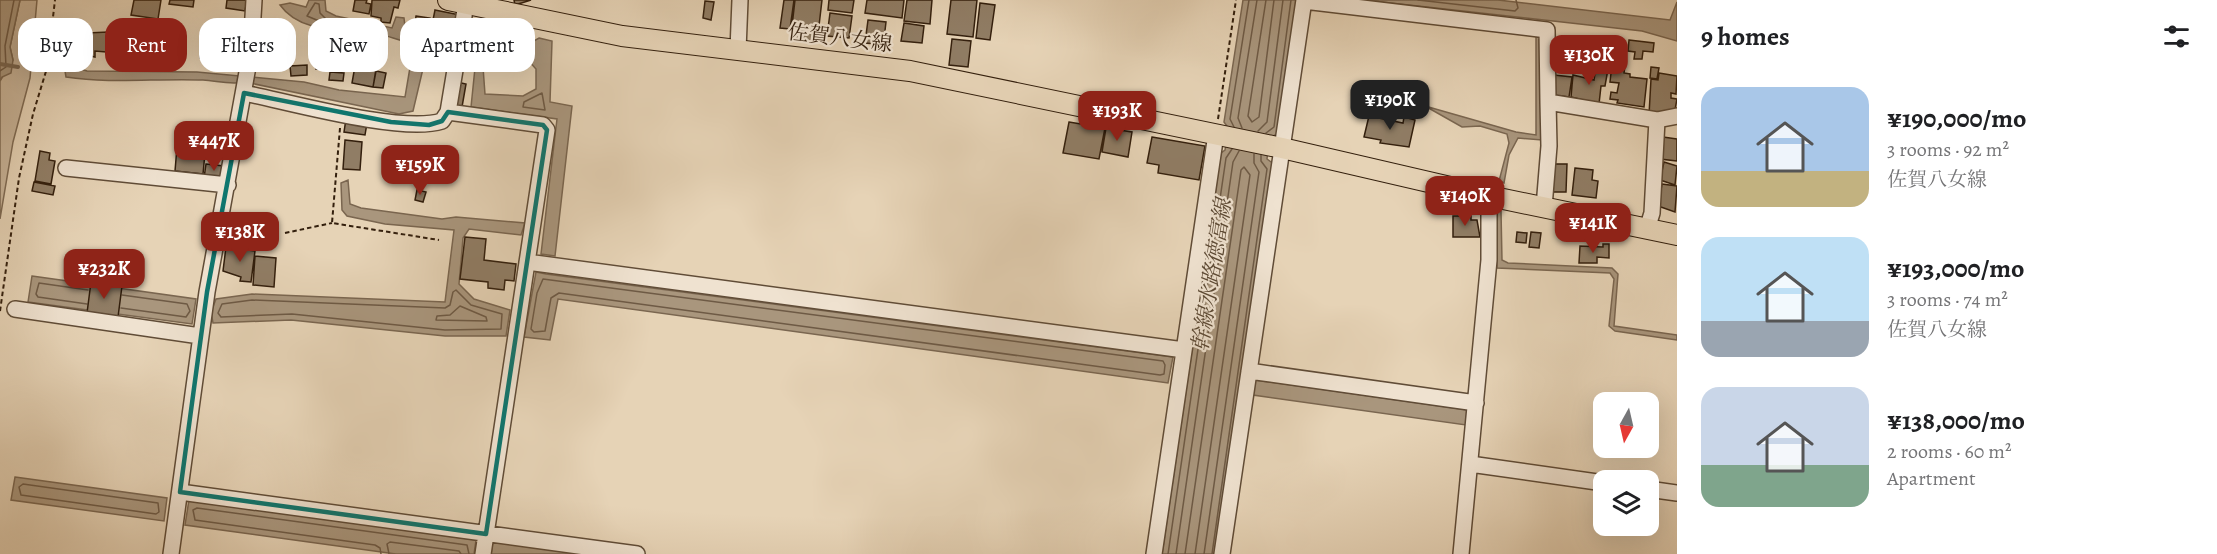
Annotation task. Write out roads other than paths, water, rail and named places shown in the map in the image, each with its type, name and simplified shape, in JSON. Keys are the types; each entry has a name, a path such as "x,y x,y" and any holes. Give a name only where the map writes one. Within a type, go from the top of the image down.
{"main road":[{"name":"佐賀八女線","path":"457,2 622,36 910,71 1276,146"},
{"path":"1276,146 1677,235"}],"street":[{"path":"171,554 200,336 251,50 254,0"},
{"path":"738,50 740,0"},
{"path":"1222,554 1249,371 1276,146 1304,0 1547,30 1549,146 1544,207"},
{"path":"245,85 342,113 429,125 442,122 448,112 457,2"},
{"path":"1548,102 1657,120 1677,116"},
{"path":"448,112 543,125 547,130 483,552"},
{"path":"1647,229 1652,213 1657,120"},
{"path":"1154,554 1184,350 1220,135"},
{"path":"66,168 228,185"},
{"path":"1461,554 1489,260 1489,195"},
{"path":"528,262 1184,350"},
{"path":"7,310 200,336"},
{"path":"1249,371 1476,403"},
{"path":"1470,464 1593,481"},
{"path":"1659,491 1677,493"},
{"path":"180,492 637,554"}],"water":[{"path":"0,0 20,0 10,47 13,60 11,73 2,77 0,81"},
{"path":"309,0 325,0 326,11 345,18 308,18 308,24 289,15 280,5 290,3 306,7"},
{"name":"幹線水路徳富線","path":"1243,0 1297,0 1279,133 1269,138 1267,159 1274,164 1217,554 1162,554 1221,153 1225,150 1229,129 1224,122"},
{"path":"1364,0 1498,0 1670,20 1677,2 1677,41 1642,31"},
{"path":"396,17 404,18 400,18 400,40 388,37 388,27 392,28"},
{"path":"1536,36 1542,37 1542,140 1518,138 1509,155 1504,183 1499,181 1509,143 1507,134 1480,126 1462,127 1425,106 1516,132 1536,135"},
{"path":"539,38 552,41 550,102 572,106 555,256 541,254 557,119 471,107 475,72 483,72 485,94 523,96 536,89 535,40"},
{"path":"65,72 197,72 304,82 339,90 405,97 409,72 422,72 413,111 399,114 245,82 100,80 66,77"},
{"path":"348,180 350,204 361,208 442,219 456,217 525,223 521,235 469,229 463,238 459,284 474,299 510,310 506,336 445,336 291,320 213,323 211,312 216,299 252,294 445,302 454,230 385,224 347,216 342,210 341,183"},
{"path":"1495,209 1501,211 1502,260 1508,263 1612,268 1618,274 1614,326 1677,335 1677,340 1615,331 1609,326 1614,279 1610,273 1497,268"},
{"path":"536,272 1173,357 1168,383 558,299 550,340 524,337"},
{"path":"32,276 196,299 192,324 28,302"},
{"path":"1255,380 1468,410 1466,425 1253,395"},
{"path":"15,477 167,498 164,521 11,500"},
{"path":"189,500 476,540 474,554 396,554 185,525"},
{"path":"493,541 588,554 491,554"}],"waterway":[{"path":"0,64 18,67"}]}
